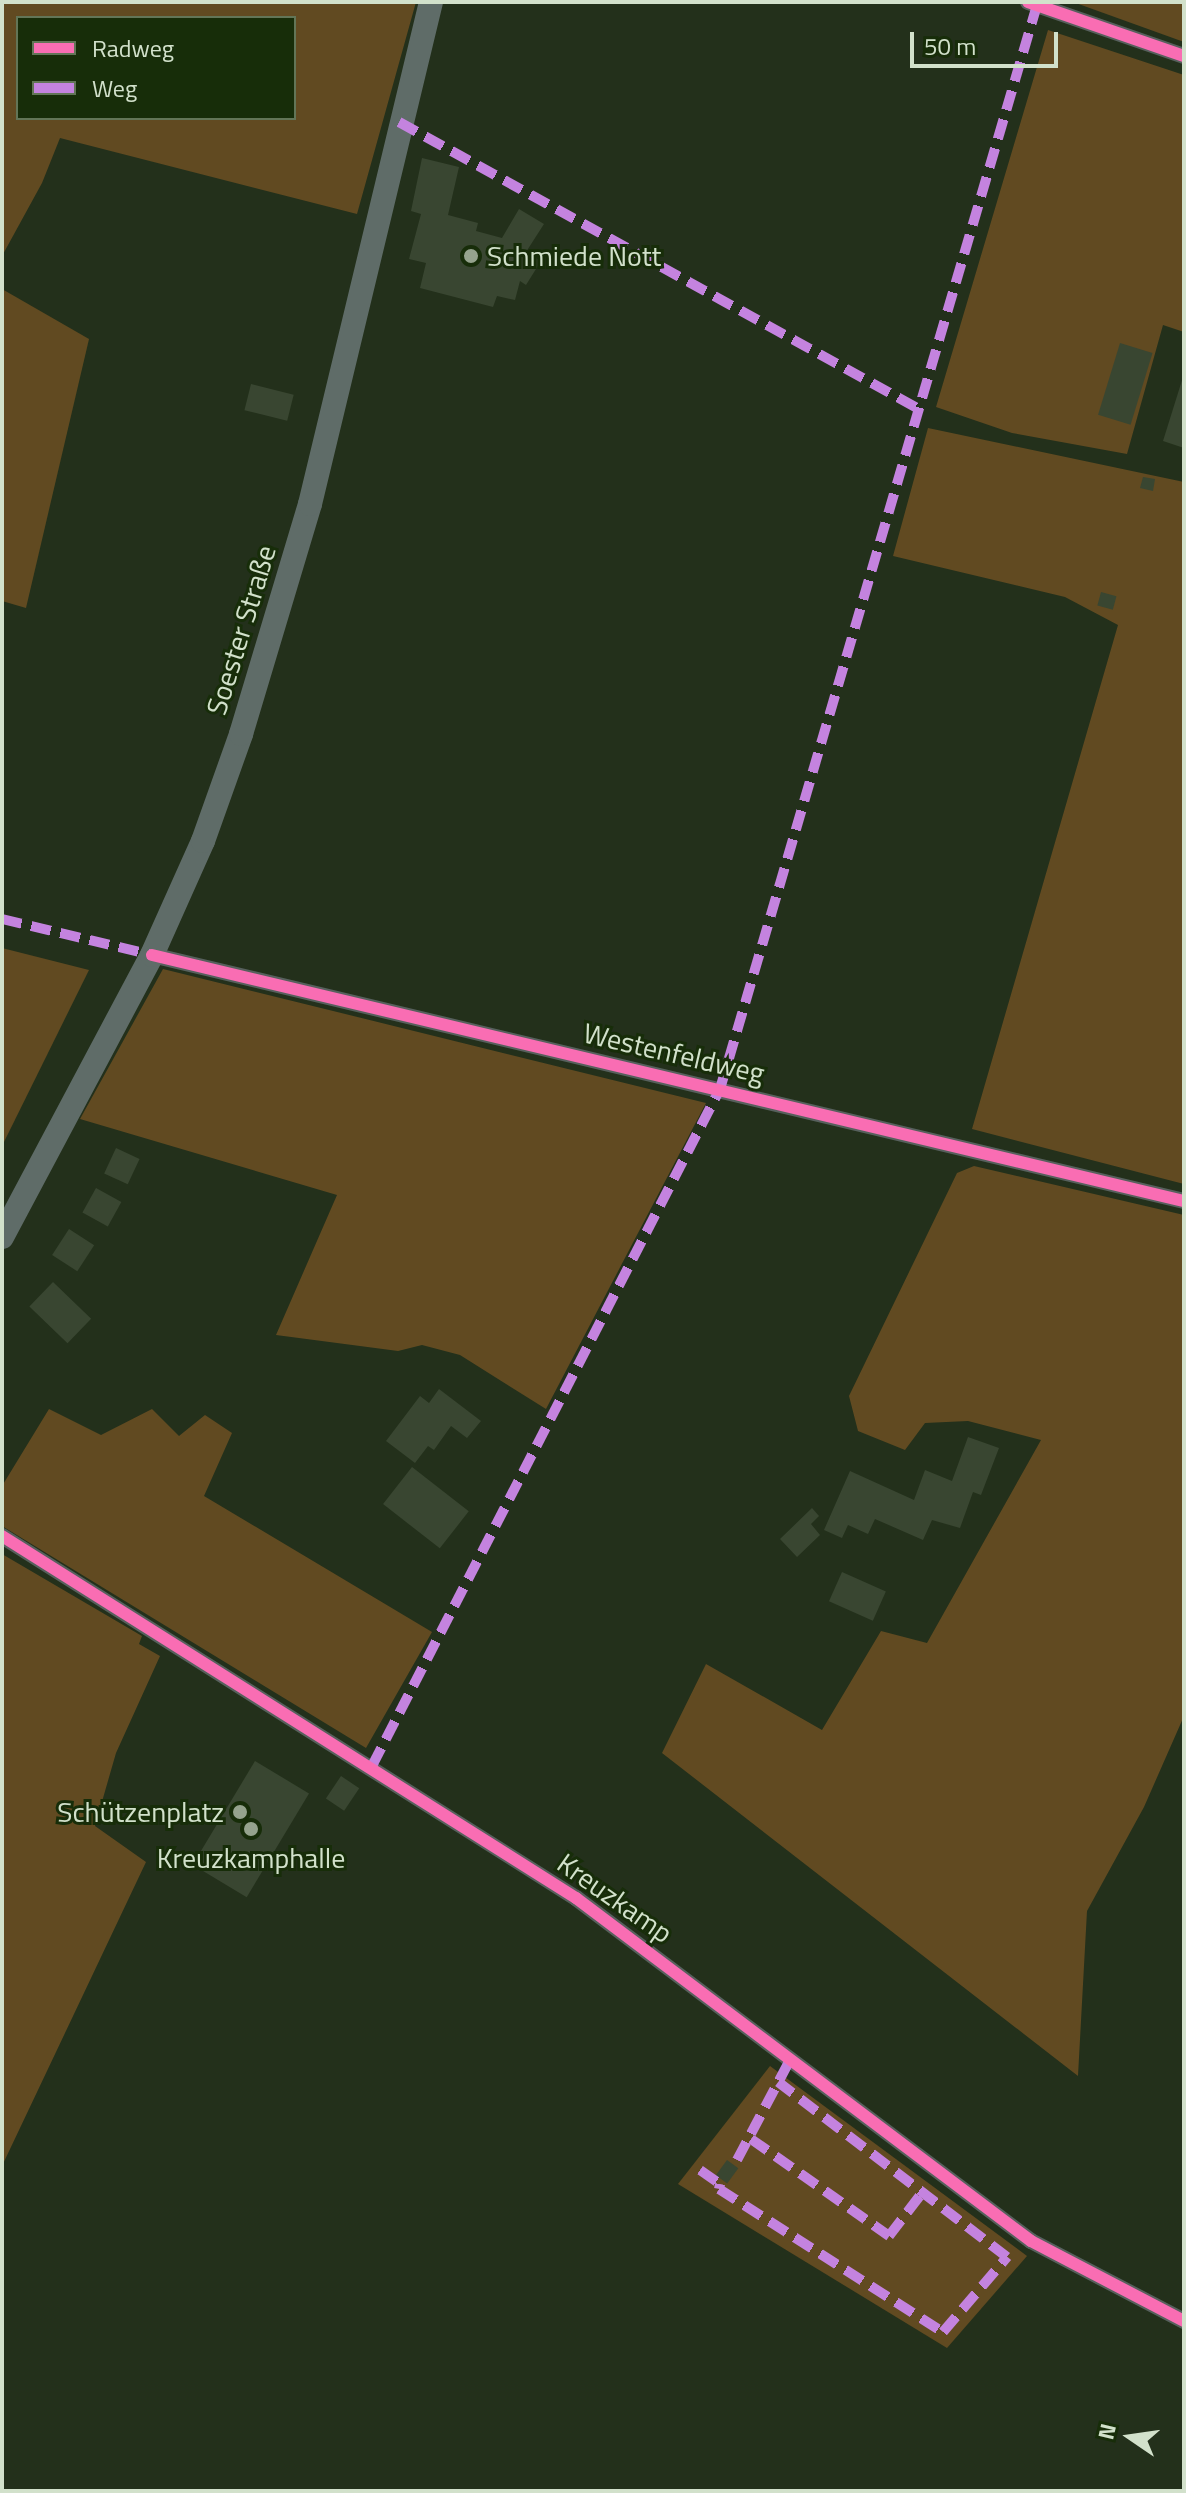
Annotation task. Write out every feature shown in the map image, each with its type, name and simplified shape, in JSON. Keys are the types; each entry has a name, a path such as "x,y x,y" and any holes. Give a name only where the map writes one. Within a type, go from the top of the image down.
{"main road":[{"name":"Soester Straße","path":"2,1237 152,955 203,841 277,619 431,2"}],"street":[{"path":"1028,2 1184,56"},
{"name":"Westenfeldweg","path":"152,955 1184,1201"},
{"name":"Kreuzkamp","path":"2,1536 576,1898 1031,2241 1184,2321"}],"shaded area":[{"path":"2,2 416,2 357,214 60,138 42,183 2,256"},
{"path":"1073,2 1184,2 1184,42"},
{"path":"1048,30 1184,75 1184,332 1163,325 1127,454 1012,433 936,407"},
{"path":"2,289 89,339 26,608 2,601"},
{"path":"928,428 1184,482 1184,1184 972,1129 1118,625 1065,597 893,556"},
{"path":"2,948 89,970 2,1146"},
{"path":"163,969 706,1103 546,1409 460,1355 422,1345 398,1351 276,1335 337,1195 80,1119"},
{"path":"974,1166 1184,1215 1184,1716 1144,1807 1087,1911 1078,2076 662,1753 706,1664 822,1730 881,1631 927,1643 1041,1440 968,1421 925,1423 905,1450 858,1431 849,1396 957,1173"},
{"path":"49,1409 101,1435 152,1409 179,1436 205,1415 232,1433 204,1496 432,1632 366,1748 2,1526 2,1486"},
{"path":"2,1554 142,1636 139,1644 160,1656 116,1753 95,1826 146,1862 2,2166"},
{"path":"770,2066 1027,2256 947,2348 678,2184"}],"building":[{"name":"Schmiede Nott","path":"422,158 459,167 448,215 478,223 476,231 502,238 519,209 544,224 526,252 541,261 526,285 520,281 515,300 497,296 493,307 420,288 426,263 409,259 421,214 411,211"},
{"path":"1120,343 1153,353 1131,425 1098,415"},
{"path":"1184,377 1184,448 1163,441"},
{"path":"251,384 294,395 287,421 244,410"},
{"path":"1143,477 1155,479 1153,491 1140,488"},
{"path":"1101,592 1116,596 1113,610 1097,606"},
{"path":"116,1148 140,1159 128,1184 104,1173"},
{"path":"96,1188 121,1202 108,1227 82,1212"},
{"path":"69,1229 94,1245 77,1271 52,1255"},
{"path":"53,1282 91,1319 68,1343 29,1306"},
{"path":"439,1389 481,1421 467,1438 451,1426 434,1450 428,1446 415,1463 386,1441 420,1396 429,1403"},
{"path":"968,1437 999,1448 981,1495 973,1492 960,1528 932,1520 923,1540 875,1519 868,1534 848,1525 842,1538 824,1530 850,1471 914,1500 925,1470 952,1481"},
{"path":"412,1467 469,1511 440,1548 383,1504"},
{"path":"812,1508 819,1516 811,1524 820,1535 797,1557 780,1539"},
{"path":"842,1572 886,1592 873,1621 829,1601"},
{"name":"Kreuzkamphalle","path":"255,1761 309,1793 247,1897 193,1865"},
{"path":"341,1776 359,1788 344,1811 326,1798"},
{"path":"727,2160 738,2168 727,2184 716,2175"}],"marked path":[{"path":"372,1766 720,1089 1037,5"},
{"path":"399,122 917,408"},
{"path":"2,919 152,955"},
{"path":"737,2160 791,2058"},
{"path":"700,2170 720,2184 719,2189 943,2332 1007,2257 778,2082"},
{"path":"751,2139 889,2236 922,2193"}],"cycle path":[{"path":"1028,2 1184,56"},
{"path":"152,955 1184,1201"},
{"path":"2,1536 576,1898 1031,2241 1184,2321"}],"place":[{"name":"Schmiede Nott","path":"471,256"},
{"name":"Schützenplatz","path":"240,1812"},
{"name":"Kreuzkamphalle","path":"251,1829"}]}
